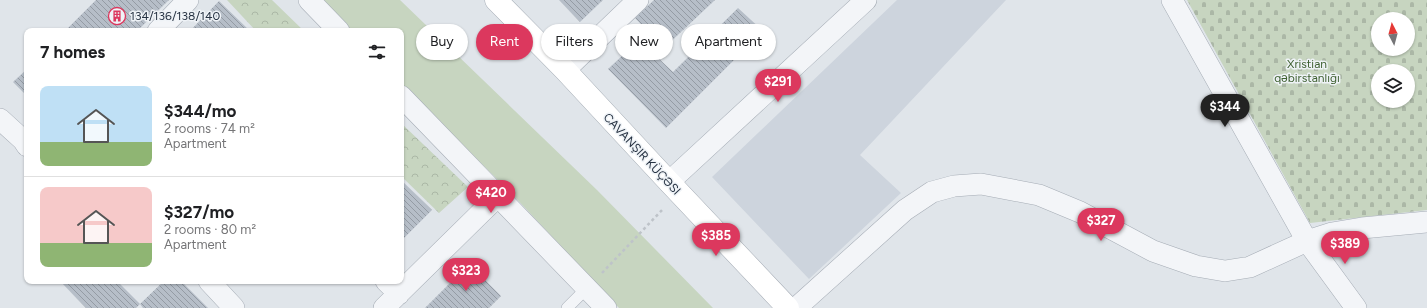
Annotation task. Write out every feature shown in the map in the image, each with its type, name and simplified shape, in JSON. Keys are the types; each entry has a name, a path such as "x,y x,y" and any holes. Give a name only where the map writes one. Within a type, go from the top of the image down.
{"street":[{"path":"161,28 188,0"},
{"path":"309,0 336,28"},
{"name":"CAVANŞIR KÜÇƏSI","path":"496,0 565,70 788,308"},
{"path":"565,70 638,0"},
{"path":"669,182 866,0"},
{"path":"1172,0 1307,241 1356,308"},
{"path":"404,99 606,308"},
{"path":"0,119 24,142"},
{"path":"796,308 905,210 932,192 954,186 981,184 1039,195 1080,212 1154,251 1196,266 1225,271 1250,267 1307,241 1332,233 1362,228 1427,222"},
{"path":"404,277 497,197"},
{"path":"212,284 234,308"},
{"path":"384,308 393,287"}],"lane":[{"path":"567,308 587,288"}],"path":[{"path":"615,259 667,204"}],"shaded area":[{"path":"897,0 1006,0 860,155 901,193 809,279 712,177"}],"green space":[{"path":"227,0 272,0 301,28 253,28"},
{"path":"316,0 400,0 425,24 416,24 416,60 462,60 597,190 713,308 619,308 512,194 404,87 404,28 344,28"},
{"name":"Xristian qəbirstanlığı","path":"1187,0 1427,0 1427,210 1310,223"},
{"path":"404,126 468,187 439,213 404,179"}],"building":[{"name":"134/136/138/140","path":"96,0 169,0 140,28 68,28"},
{"path":"559,0 603,0 580,22"},
{"path":"654,0 715,0 690,24 681,24 681,32 673,40 673,24 641,24 635,18"},
{"path":"219,1 247,28 193,28"},
{"path":"738,8 755,24 722,24"},
{"path":"618,60 660,60 673,72 685,60 734,60 666,128 608,69"},
{"path":"24,72 24,93 13,82"},
{"path":"404,183 432,210 404,238"},
{"path":"469,264 501,296 489,308 425,308"},
{"path":"63,284 120,284 140,304 136,308 86,308"},
{"path":"161,284 184,284 208,308 143,308 140,304"}],"place":[{"name":"134/136/138/140","path":"117,16"}]}
